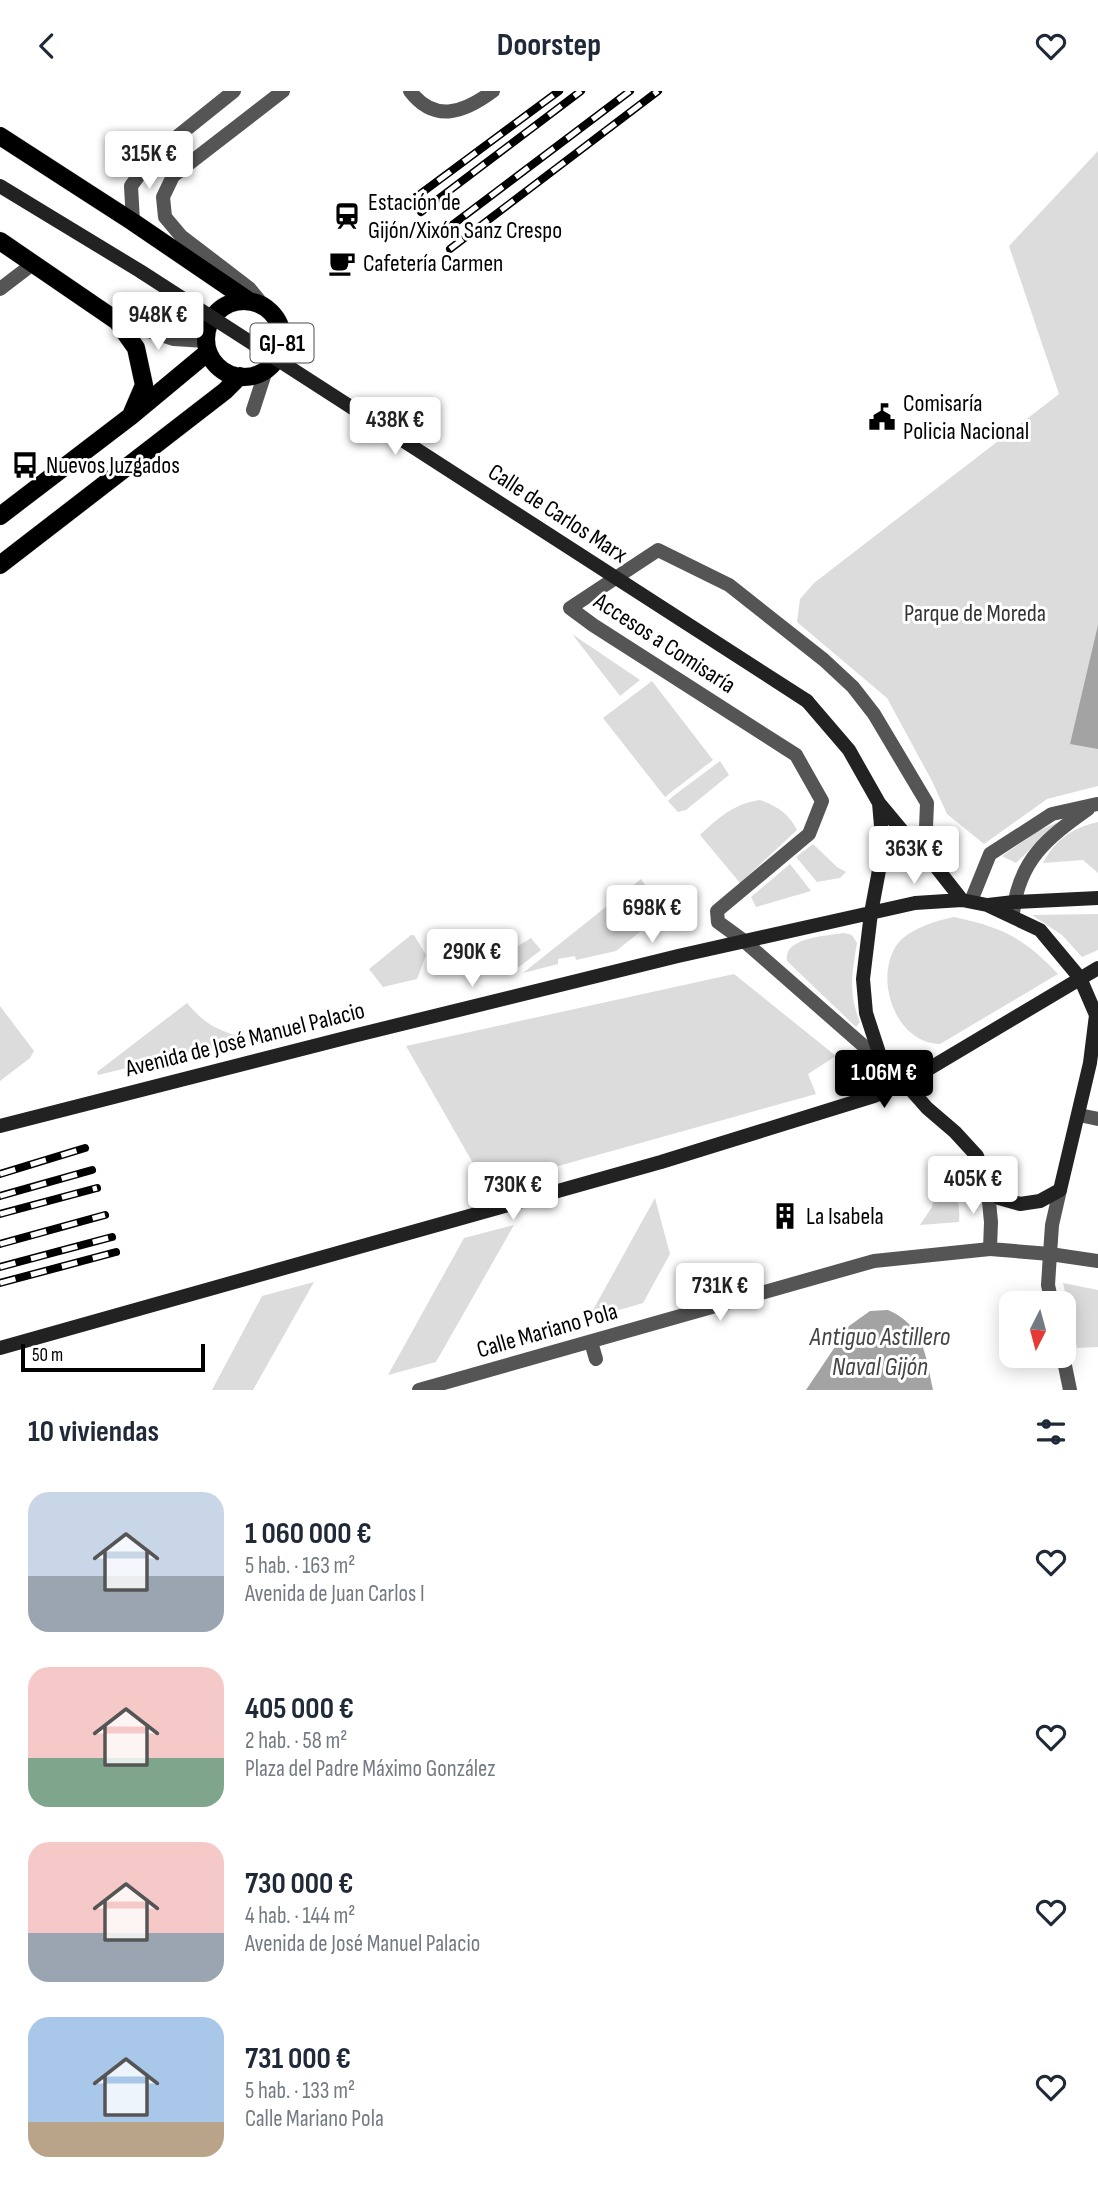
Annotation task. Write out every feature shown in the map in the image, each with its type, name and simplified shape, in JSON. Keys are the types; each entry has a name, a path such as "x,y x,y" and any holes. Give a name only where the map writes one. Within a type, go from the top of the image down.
{"main road":[{"path":"0,136 256,303"},
{"name":"Calle de Carlos Marx","path":"0,186 140,271 807,701 849,750 879,803 966,901"},
{"path":"0,241 117,321 135,348 144,385 131,416"},
{"name":"GJ-81","path":"234,302 256,303 274,315 281,328 282,343 278,357 266,370 255,375 240,376 225,371 214,362 207,347 211,319 221,308 234,302"},
{"name":"GJ-81","path":"0,516 131,416 207,347"},
{"name":"GJ-81","path":"0,565 225,391 240,376"},
{"name":"Calle de Carlos Marx","path":"879,803 883,849 871,912 863,979 866,1013 882,1062"},
{"path":"988,905 1098,898"},
{"name":"Avenida de José Manuel Palacio","path":"0,1126 385,1027 871,912 915,903 966,901 988,905"},
{"path":"882,1062 977,1156 987,1181 999,1198 1020,1204 1040,1201 1059,1190 1079,1115 1097,1027 1096,1015 1080,978 1040,930 988,905"},
{"path":"0,1348 661,1162 851,1104 905,1083 1098,968"}],"street":[{"path":"133,222 131,186 153,156 234,91"},
{"path":"256,303 249,288 181,236 165,217 163,197 173,176 283,91"},
{"path":"410,91 432,111 453,112 494,91"},
{"path":"0,289 34,263"},
{"path":"117,321 207,347"},
{"path":"253,410 266,370"},
{"name":"Accesos a Comisaría","path":"744,941 718,922 717,911 809,834 822,801 796,755 570,608 658,550 729,585 794,635 853,687 874,714 927,803 925,853"},
{"path":"966,901 990,854 1052,814 1097,804 1053,833 1024,868 1014,902 1013,918"},
{"path":"744,941 882,1062"},
{"path":"1079,1115 1098,1119"},
{"path":"987,1181 991,1222 990,1249"},
{"path":"1049,1291 1052,1225 1059,1190"},
{"name":"Calle Mariano Pola","path":"419,1390 874,1261 990,1249 1098,1261"},
{"path":"591,1342 596,1359"},
{"path":"1066,1369 1070,1390"}],"green space":[{"name":"Parque de Moreda","path":"1098,151 1098,786 1047,799 984,844 947,814 887,698 797,622 800,599 814,583 1059,394 1009,246"},
{"path":"572,634 640,680 620,696"},
{"path":"652,681 713,760 665,797 603,718"},
{"path":"720,761 729,775 686,810 678,812 668,801"},
{"path":"760,800 782,811 797,830 740,883 700,835 735,808"},
{"path":"1058,822 1016,863 1002,856 1038,831"},
{"path":"1098,822 1098,873 1083,860 1043,863 1065,836"},
{"path":"813,844 846,872 840,878 817,882 796,857"},
{"path":"790,864 811,891 756,907 751,897"},
{"path":"641,879 665,912 616,951 576,960 575,956 558,959 558,964 523,973"},
{"path":"1098,914 1098,950 1082,957 1062,935 1032,915"},
{"path":"954,917 986,925 1011,936 1034,951 1058,974 940,1044 925,1041 911,1033 901,1022 893,1008 887,976 890,960 901,940 922,927"},
{"path":"844,933 852,935 857,943 852,983 860,1022 856,1027 787,961 788,953 799,942"},
{"path":"500,934 513,949 531,938 541,950 515,970 509,970 487,944"},
{"path":"414,935 426,955 417,979 383,987 369,969"},
{"path":"734,974 836,1056 808,1074 816,1094 490,1185 482,1179 406,1046"},
{"path":"187,1003 204,1020 237,1036 238,1041 98,1075 97,1072"},
{"path":"0,1006 34,1051 30,1058 0,1081"},
{"path":"932,1160 940,1164 951,1177 959,1205 959,1222 920,1225 932,1207 934,1197"},
{"path":"655,1198 670,1254 643,1303 588,1319"},
{"path":"514,1225 436,1362 388,1375 464,1238"},
{"path":"314,1282 253,1390 212,1390 262,1296"},
{"path":"1063,1283 1098,1290 1098,1347 1077,1348 1076,1291 1065,1291"}],"water":[{"path":"1098,625 1098,749 1070,744"},
{"name":"Antiguo Astillero Naval Gijón","path":"888,1310 900,1316 916,1333 925,1354 933,1390 806,1390 849,1326 870,1311"}],"railway":[{"path":"412,200 559,91"},
{"path":"421,212 581,91"},
{"path":"439,235 630,91"},
{"path":"450,249 658,91"},
{"path":"0,1174 85,1148"},
{"path":"0,1196 92,1170"},
{"path":"0,1214 97,1188"},
{"path":"0,1244 105,1215"},
{"path":"0,1267 112,1237"},
{"path":"0,1283 116,1252"}],"place":[{"name":"Estación de Gijón/Xixón Sanz Crespo","path":"347,216"},
{"name":"Cafetería Carmen","path":"342,263"},
{"name":"Comisaría Policia Nacional","path":"882,417"},
{"name":"Nuevos Juzgados","path":"25,465"},
{"name":"La Isabela","path":"785,1216"}]}
